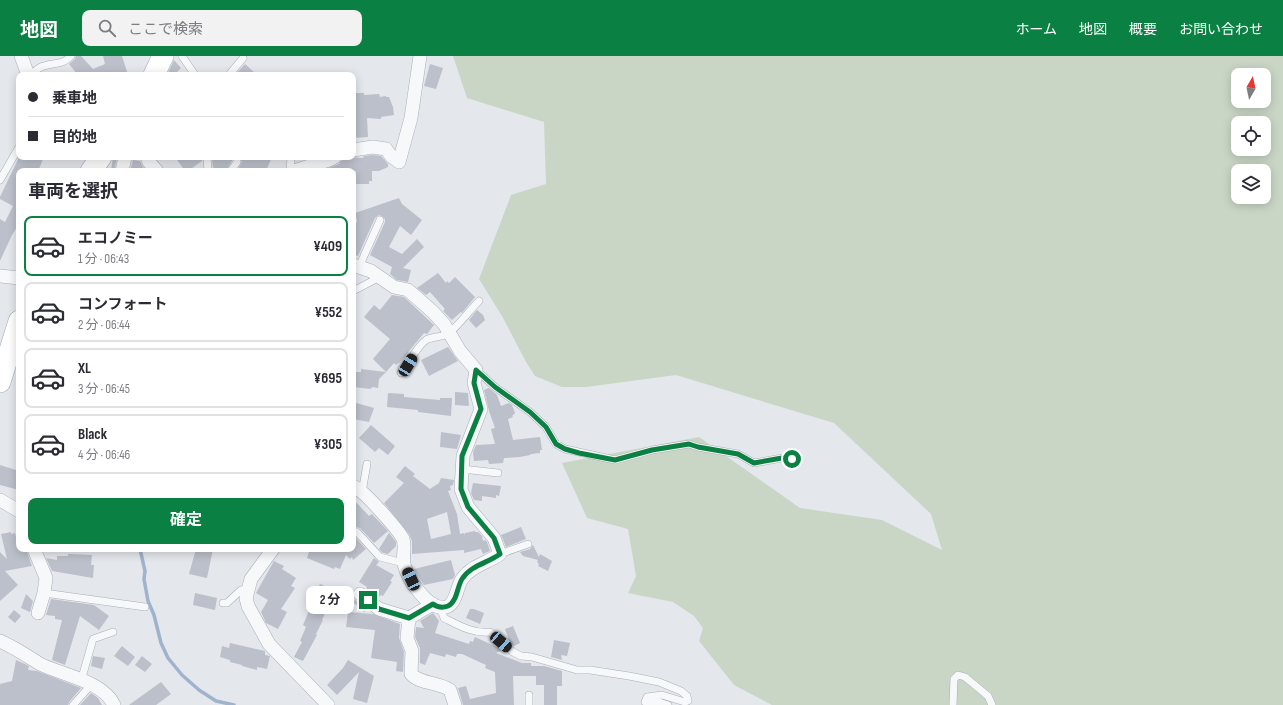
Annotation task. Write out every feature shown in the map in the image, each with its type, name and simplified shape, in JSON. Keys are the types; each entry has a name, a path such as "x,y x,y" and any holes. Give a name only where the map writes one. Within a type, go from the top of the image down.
{"main road":[{"path":"155,72 163,56"},
{"path":"0,382 16,331"}],"street":[{"path":"20,56 28,72"},
{"path":"356,150 373,147 386,149 391,156 399,162 411,118 420,56"},
{"path":"148,160 154,168"},
{"path":"304,168 329,160"},
{"path":"356,266 371,271 394,287 408,290 444,324 460,351 476,370 474,383 481,409 462,456 461,489 465,501 475,516 494,538 500,554 472,569 462,579 451,604 446,607 437,606 409,618 379,609 360,594"},
{"path":"0,276 16,278"},
{"path":"358,489 398,532 404,541 403,563 418,591 437,606"},
{"path":"0,500 16,509"},
{"path":"35,552 46,578 44,593 38,613"},
{"path":"271,552 250,579 246,598 248,606 269,644 328,705"},
{"path":"409,618 407,638 412,651 411,674 418,680 433,683 450,690 455,705"},
{"path":"0,641 41,664 103,691 114,705"}],"lane":[{"path":"34,72 43,66 54,65 66,61 72,56"},
{"path":"182,56 193,72"},
{"path":"231,72 243,58"},
{"path":"0,180 16,152"},
{"path":"233,168 237,162"},
{"path":"356,266 380,220"},
{"path":"356,289 380,277"},
{"path":"401,373 426,340 440,337 449,333 479,301"},
{"path":"476,370 495,387 530,412 546,427 556,444 565,449 579,453 615,460 652,450 689,444 738,454 754,463 782,458 792,459"},
{"path":"358,489 367,464"},
{"path":"462,469 498,473"},
{"path":"357,532 380,557 403,563"},
{"path":"500,554 528,544"},
{"path":"223,603 227,603 241,590 248,589"},
{"path":"44,593 145,607"},
{"path":"437,606 444,618 465,628 490,632 513,652 521,656 532,657 577,670 590,670 659,682 681,691 687,696 688,702 662,695 647,697 644,702 659,702 668,705"},
{"path":"73,705 86,683 93,639 114,632"},
{"path":"953,705 954,679 958,675 965,677 988,696 992,705"},
{"path":"529,695 530,705"}],"green space":[{"path":"453,56 1283,56 1283,705 772,705 734,685 699,641 703,628 694,616 673,602 628,593 636,576 628,529 587,518 562,463 699,437 800,508 882,520 942,550 931,514 834,423 676,375 586,387 562,387 535,376 502,316 479,279 511,195 546,184 544,122 467,98"}],"building":[{"path":"76,56 81,56 93,69 105,64 103,56 122,56 127,72 76,72 69,64 75,59"},
{"path":"174,60 181,68 177,72 168,72"},
{"path":"245,64 254,72 238,72"},
{"path":"430,64 443,68 436,89 424,86"},
{"path":"356,93 364,93 364,95 379,94 380,97 389,97 393,107 394,115 381,117 381,119 367,118 368,137 356,138"},
{"path":"364,156 381,156 388,164 388,167 379,171 372,171 372,181 369,181 369,184 356,184 356,168 329,168 339,164 342,160 356,160 356,158 363,158"},
{"path":"18,160 43,160 39,168 16,168 16,229 0,261 0,219 5,222 13,206 0,199"},
{"path":"113,160 117,160 115,168 111,168"},
{"path":"133,160 140,161 144,168 131,168"},
{"path":"177,160 202,160 192,168 183,168"},
{"path":"212,160 232,160 228,168 213,167"},
{"path":"241,160 271,160 267,168 239,168 242,162"},
{"path":"399,198 402,204 422,220 411,235 400,226 389,247 402,254 417,239 424,247 403,268 411,270 408,282 397,280 390,274 392,267 370,255 385,222 385,219 382,216 379,215 375,218 358,256 356,255 356,213"},
{"path":"438,273 446,283 447,281 449,283 455,277 475,297 462,313 461,312 452,320 443,311 445,309 430,292 426,295 417,288"},
{"path":"392,295 404,297 434,325 427,334 424,333 400,362 396,365 394,363 386,372 373,359 390,339 364,317 374,305 380,310"},
{"path":"477,310 483,315 485,320 476,328 469,320"},
{"path":"448,347 458,361 429,376 421,360"},
{"path":"361,369 386,372 379,379 378,388 373,387 370,389 356,387 356,372 361,372"},
{"path":"489,388 497,395 501,406 509,403 512,405 515,413 512,416 513,417 508,419 513,440 540,437 542,450 540,450 540,453 520,457 504,458 503,463 489,464 488,460 474,461 473,452 476,445 495,444 491,429 495,428 484,390"},
{"path":"455,392 468,393 469,406 455,405"},
{"path":"388,393 404,394 404,397 440,400 440,398 452,398 451,416 418,412 418,410 387,407"},
{"path":"356,403 374,408 369,422 356,420"},
{"path":"371,425 395,446 388,455 379,448 375,452 359,438"},
{"path":"441,432 461,435 457,449 440,447"},
{"path":"0,465 16,470 16,489 0,485"},
{"path":"405,466 415,474 413,476 430,489 439,483 441,478 454,480 453,485 450,486 451,490 448,491 457,514 460,534 464,533 465,535 465,533 475,531 478,532 482,536 483,541 485,540 487,542 490,551 483,554 481,549 464,553 464,550 412,554 412,541 409,534 384,503 404,483 396,477","holes":["447,512 451,534 431,539 427,519"]},
{"path":"473,483 501,486 499,496 496,495 496,498 482,496 482,501 474,500 471,493"},
{"path":"356,502 369,516 372,514 388,531 374,543 360,528 356,527"},
{"path":"521,527 526,539 506,547 501,535"},
{"path":"11,532 11,534 15,533 16,552 27,552 32,566 5,571 18,585 0,601 0,552 7,559 1,534"},
{"path":"389,533 396,542 396,546 388,554 383,553 379,549"},
{"path":"356,538 366,549 353,560 352,557 350,559 346,555 340,569 335,567 334,569 307,558 309,552 356,552"},
{"path":"533,545 539,557 540,554 552,561 548,571 538,566 538,560 523,556 520,552 530,549"},
{"path":"195,552 212,552 207,578 189,574"},
{"path":"68,554 92,555 91,565 94,565 93,578 52,571 46,558 57,560 57,556 68,556"},
{"path":"374,558 379,562 376,565 394,575 390,581 392,582 383,596 381,595 378,598 366,588 367,587 359,582"},
{"path":"451,560 455,575 453,579 424,585 414,569"},
{"path":"274,561 284,566 282,569 296,578 291,586 295,588 281,609 287,612 278,629 266,623 261,612 268,600 256,593"},
{"path":"320,584 333,590 327,604 329,605 316,634 317,635 303,661 294,657 302,642 300,641 306,627 303,625"},
{"path":"195,593 217,598 215,610 193,605"},
{"path":"26,594 33,601 30,612 21,608"},
{"path":"51,599 94,605 109,616 99,630 80,616 65,665 52,660 62,620 55,619 55,616 46,615"},
{"path":"355,600 367,610 364,612 353,602"},
{"path":"470,609 484,613 480,624 466,618"},
{"path":"14,610 21,616 15,623 8,617"},
{"path":"348,612 373,614 400,624 399,638 404,652 403,672 396,671 397,662 371,658 375,630 346,627"},
{"path":"433,613 439,621 435,633 469,644 470,641 473,642 475,637 503,650 496,653 522,663 531,663 531,666 544,666 562,671 562,686 557,686 557,705 544,705 544,685 536,685 536,676 513,676 514,705 463,705 458,688 466,686 470,699 496,693 495,672 485,668 486,665 462,654 457,654 456,657 446,654 445,657 430,653 425,665 420,663 420,648 415,637 416,627 424,628 420,621"},
{"path":"513,626 520,643 514,646 510,643 505,629"},
{"path":"554,640 570,643 567,656 561,655 562,660 551,657"},
{"path":"230,643 265,651 265,655 270,656 267,669 257,667 257,670 230,662 230,660 220,657 222,646 229,648"},
{"path":"122,646 135,657 128,666 114,656"},
{"path":"93,656 105,658 102,669 91,666"},
{"path":"142,656 152,664 145,672 135,665"},
{"path":"16,660 29,666 28,670 37,671 81,688 68,705 0,705 0,684 12,681"},
{"path":"348,660 374,676 367,703 353,699 359,672 337,695 327,685 343,668"},
{"path":"161,682 171,694 156,705 129,705"},
{"path":"91,693 98,698 102,705 80,705"}],"waterway":[{"path":"141,552 145,571 144,579 148,601 154,615 161,643 168,658 182,675 199,690 216,701 234,705"}],"route":[{"path":"368,600 379,609 409,618 433,604 436,607 446,607 451,604 462,579 472,569 500,554 494,538 468,507 461,489 462,456 481,409 474,383 476,370 495,387 530,412 546,427 556,444 565,449 579,453 615,460 670,446 689,444 738,454 754,463 782,458 792,459"}]}
